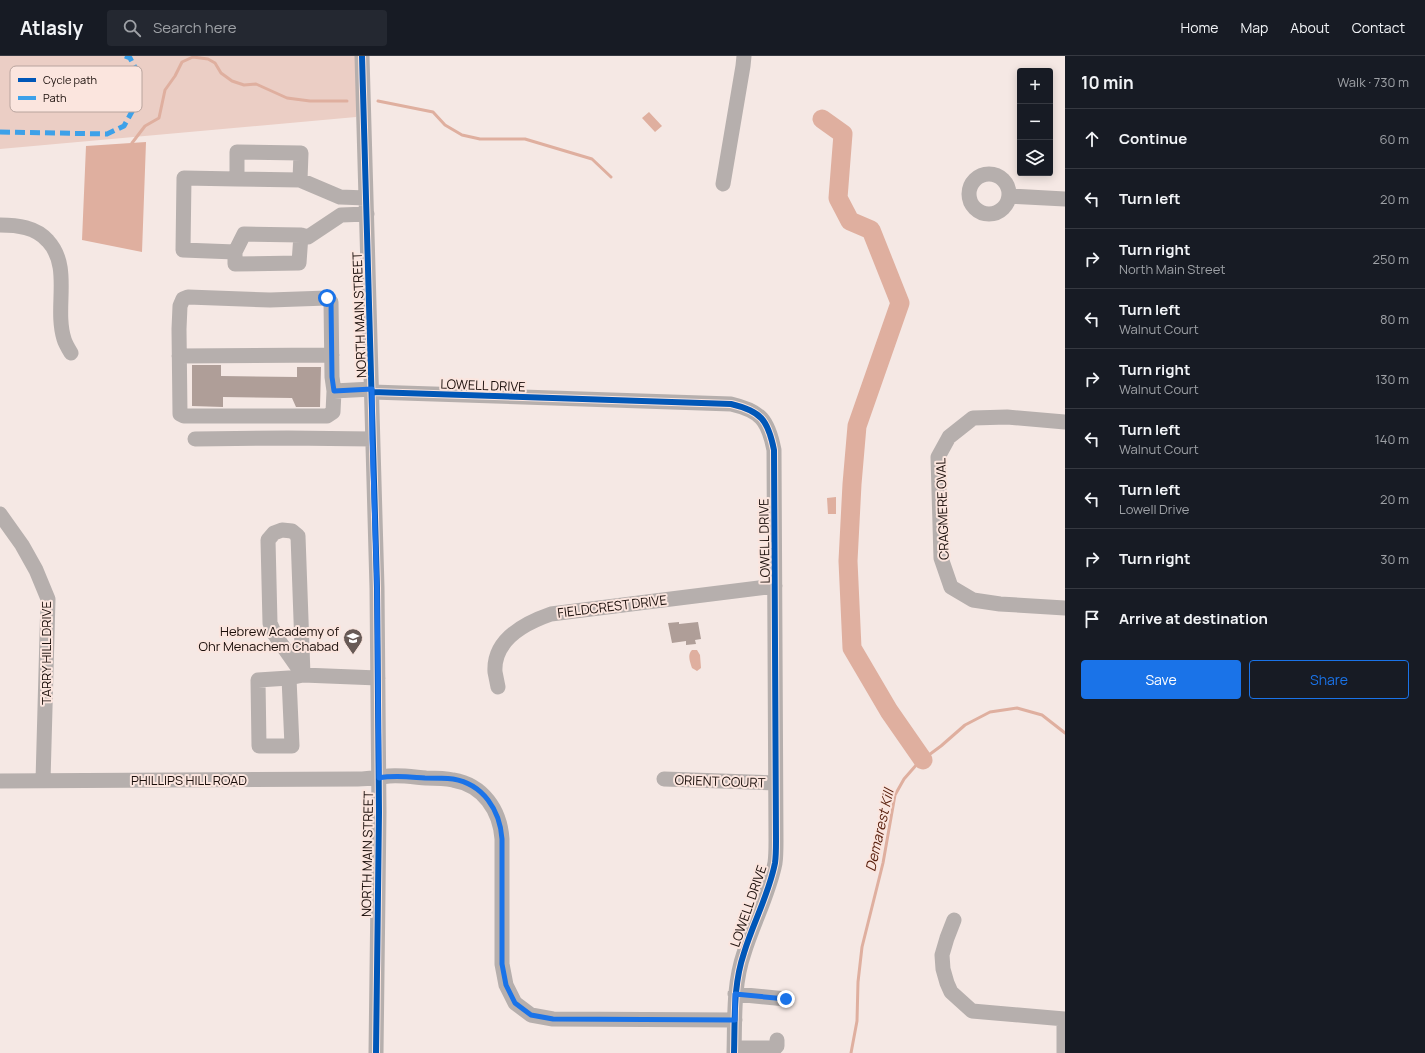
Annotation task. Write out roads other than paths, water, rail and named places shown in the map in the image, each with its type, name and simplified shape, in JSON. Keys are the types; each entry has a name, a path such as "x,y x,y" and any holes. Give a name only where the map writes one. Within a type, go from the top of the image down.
{"street":[{"name":"NORTH MAIN STREET","path":"362,56 372,390 372,439 377,556 379,778 376,1053"},
{"path":"723,184 744,56"},
{"path":"237,179 237,152 244,152 301,153 300,180"},
{"path":"235,252 183,250 184,178 300,180 340,197 366,198"},
{"path":"1009,196 1065,199"},
{"path":"301,235 299,264 235,264 235,252 244,234 301,235 308,238 341,215 367,214"},
{"path":"0,225 29,228 44,236 54,247 60,263 60,310 64,339 70,352"},
{"path":"188,297 270,300 327,298 331,302 332,355 334,412 327,416 184,416 180,414 180,306 183,299 188,297"},
{"path":"179,356 332,355"},
{"name":"LOWELL DRIVE","path":"334,391 372,390 731,404 748,408 762,417 770,432 774,450 776,841 775,862 770,880 744,953 737,978 735,994 734,1050"},
{"name":"CRAGMERE OVAL","path":"1065,422 1007,417 973,418 949,437 938,457 941,558 951,587 973,600 1000,604 1065,608"},
{"path":"195,439 372,439"},
{"name":"TARRY HILL DRIVE","path":"0,514 22,545 36,570 48,599 43,781"},
{"path":"296,677 270,623 268,540 274,533 282,530 292,531 298,536 301,633 296,677 292,746 259,746 258,680 296,677 378,678"},
{"name":"FIELDCREST DRIVE","path":"498,687 495,672 497,657 502,646 516,631 539,618 551,614 775,586"},
{"path":"276,635 301,633"},
{"name":"PHILLIPS HILL ROAD","path":"0,780 358,779 398,776 454,780 476,789 483,795 494,808 500,823 502,839 502,964 506,985 515,1003 531,1015 553,1019 735,1020"},
{"name":"ORIENT COURT","path":"664,779 775,783"},
{"path":"954,920 942,955 943,969 951,992 972,1011 1064,1019 1064,1053"},
{"path":"735,994 786,999"},
{"path":"734,1050 775,1048 777,1046 777,1040"}],"waterway":[{"path":"132,143 145,126 159,118 165,90 175,76 182,62 193,57 208,59 215,63 221,73 232,81 244,85 256,84 287,98 310,101 347,101"},
{"path":"378,101 433,112 445,125 462,135 480,139 525,139 592,159 611,177"},
{"path":"822,119 843,134 838,198 850,221 871,230 900,303 857,426 848,561 852,648 889,711 923,760"},
{"name":"Demarest Kill","path":"851,1053 857,1021 858,982 862,947 883,863 895,795 904,779 918,763 941,746 965,725 990,712 1017,708 1042,715 1065,733"}],"place":[{"name":"Hebrew Academy of Ohr Menachem Chabad","path":"353,655"}]}
